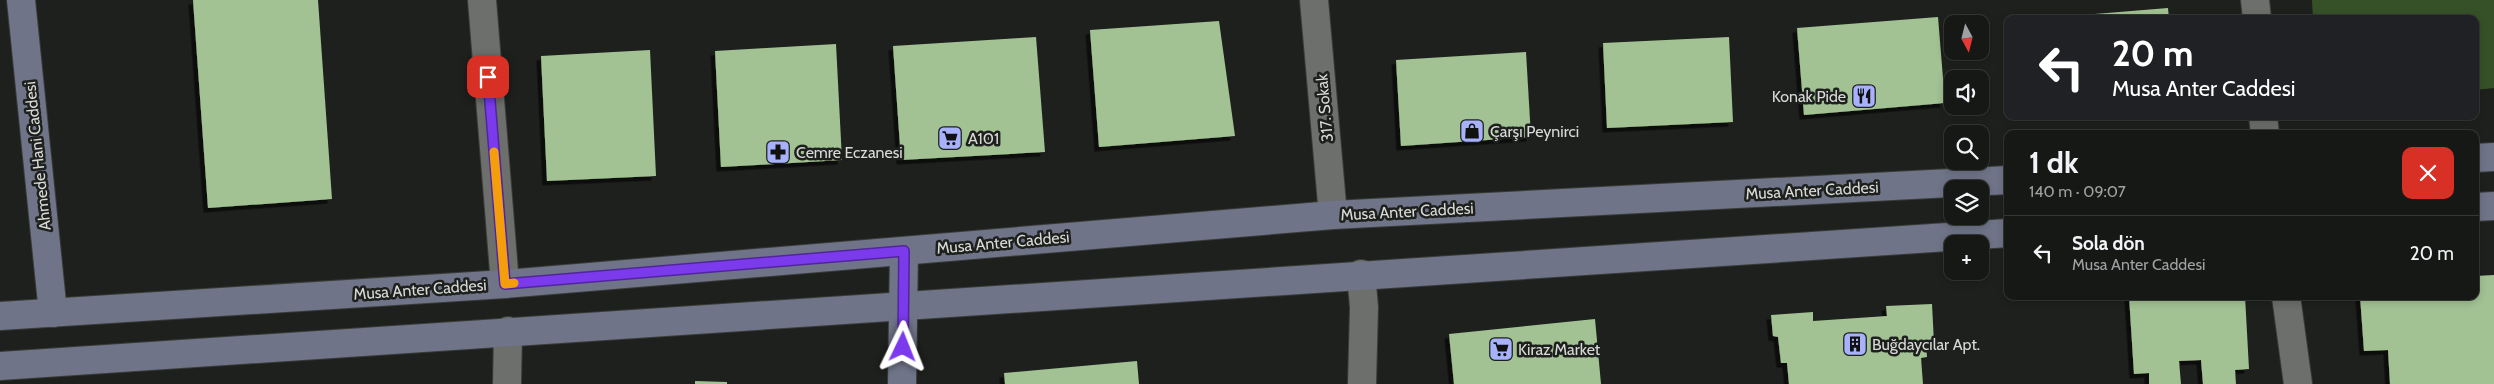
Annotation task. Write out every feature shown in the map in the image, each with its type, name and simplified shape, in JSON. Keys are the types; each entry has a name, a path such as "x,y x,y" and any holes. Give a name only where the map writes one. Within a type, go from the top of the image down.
{"main road":[{"name":"Ahmede Hani Caddesi","path":"21,0 54,313"},
{"path":"2479,158 2494,157"},
{"name":"Musa Anter Caddesi","path":"0,316 505,284 1333,215 2004,180"},
{"path":"2479,207 2494,206"},
{"path":"0,366 508,331 904,307 1361,274 2004,233"},
{"path":"902,384 904,251"}],"street":[{"path":"482,0 505,284"},
{"name":"317. Sokak","path":"1314,0 1333,215"},
{"path":"2255,0 2256,15"},
{"path":"1361,274 1364,307 1362,384"},
{"path":"2287,300 2298,384"},
{"path":"508,331 508,384"}],"green space":[{"path":"2312,0 2494,0 2494,88 2479,90 2479,15 2313,15"}],"building":[{"path":"193,0 318,0 332,199 208,208"},
{"path":"2168,8 2169,15 2082,15"},
{"path":"1938,17 1944,103 1804,115 1797,28"},
{"path":"1219,21 1235,136 1099,147 1090,30"},
{"path":"1036,37 1045,152 901,160 893,46"},
{"path":"1729,37 1733,122 1607,128 1603,43"},
{"path":"836,44 842,160 721,167 715,51"},
{"path":"650,50 656,176 547,181 541,56"},
{"path":"1526,52 1531,137 1401,146 1396,60"},
{"path":"2494,275 2494,384 2390,384 2388,350 2364,351 2360,300 2479,300 2479,276"},
{"path":"2129,300 2245,300 2249,369 2235,370 2236,384 2203,384 2201,360 2179,361 2181,384 2149,384 2149,373 2134,374"},
{"name":"Buğdaycılar Apt.","path":"1932,304 1934,343 1926,344 1927,357 1921,358 1923,384 1789,384 1787,363 1781,363 1778,337 1773,336 1771,315 1813,312 1813,321 1887,316 1886,306"},
{"path":"1595,319 1601,384 1454,384 1449,334"},
{"path":"1137,361 1139,384 1005,384 1004,373"},
{"path":"695,381 727,382 727,384 695,384"}],"slow traffic":[{"path":"494,152 505,284 514,283"}],"place":[{"name":"Konak Pide","path":"1864,96"},
{"name":"Çarşı Peynirci","path":"1472,131"},
{"name":"A101","path":"950,138"},
{"name":"Cemre Eczanesi","path":"778,152"},
{"name":"Buğdaycılar Apt.","path":"1855,344"},
{"name":"Kiraz Market","path":"1501,349"}],"route":[{"path":"488,77 505,284 904,251 903,347"}]}
